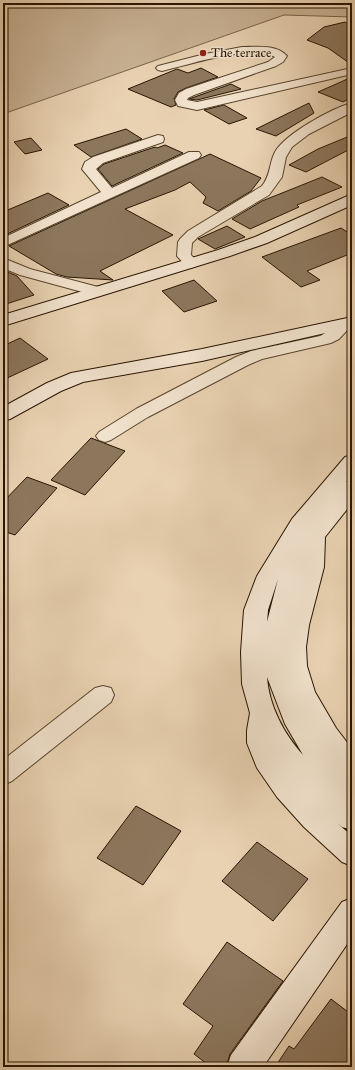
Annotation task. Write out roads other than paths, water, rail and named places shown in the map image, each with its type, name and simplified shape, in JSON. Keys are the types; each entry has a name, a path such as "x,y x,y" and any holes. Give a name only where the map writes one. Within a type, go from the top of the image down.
{"main road":[{"path":"3,321 261,240 352,199"},
{"path":"3,415 54,387 78,377 202,354 348,324"},
{"path":"352,462 300,524 268,576 256,610 253,652 255,684 263,713 287,756 308,781 352,818"},
{"path":"352,488 300,554 291,575 281,609 274,652 282,684 298,724 326,769 352,793"},
{"path":"314,535 315,552 312,571 298,624 293,656 299,686 314,716 346,761 352,765"},
{"path":"263,713 260,732 261,746 269,764 280,781 296,799 338,842 352,853"},
{"path":"243,1067 352,912"}],"street":[{"path":"162,68 217,55 262,49 278,52 281,56 279,60 272,64 190,92 183,96 181,100 182,103 189,106 197,106 352,71"},
{"path":"191,263 184,256 183,250 185,242 193,234 264,192 275,177 279,156 290,143 300,135 352,107"},
{"path":"110,194 89,169 90,165 98,160 158,139"},
{"path":"3,244 194,155"},
{"path":"3,262 25,272 97,291"},
{"path":"105,436 142,414 242,361 257,356 326,340 348,324"},
{"path":"3,774 103,695"}],"place":[{"name":"The terrace","path":"203,53"}]}
